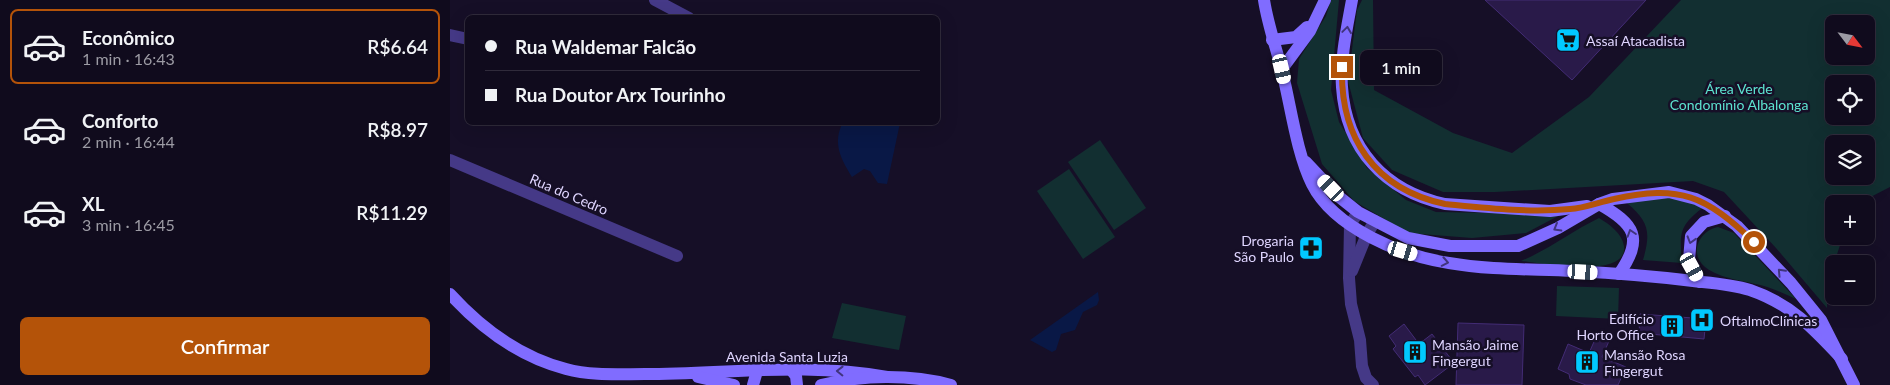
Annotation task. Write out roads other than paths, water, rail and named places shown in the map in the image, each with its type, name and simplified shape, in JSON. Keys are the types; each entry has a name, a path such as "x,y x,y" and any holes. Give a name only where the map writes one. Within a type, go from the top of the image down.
{"street":[{"path":"656,0 684,15"},
{"path":"1264,0 1272,40 1282,69 1303,158 1312,183 1318,193 1350,225 1403,251 1448,263 1619,274 1732,285 1750,290 1790,309 1806,321 1842,359"},
{"path":"1272,40 1296,37 1306,29 1324,0"},
{"path":"1282,69 1317,20 1324,0"},
{"path":"1352,0 1342,67 1344,107 1356,143 1380,172 1396,186 1428,201 1445,204 1550,211 1599,204 1642,194 1669,192 1696,199 1725,216 1754,242 1813,308 1842,359 1854,385"},
{"path":"450,35 465,38"},
{"path":"1303,158 1347,204 1358,212 1408,238 1427,242 1473,247 1518,246 1558,228 1599,204"},
{"name":"Rua do Cedro","path":"450,160 677,256"},
{"path":"1599,204 1619,216 1632,233 1634,243 1632,254 1619,274"},
{"path":"1358,212 1350,225 1349,278 1351,304 1360,340 1362,366 1366,378 1373,385"},
{"path":"1700,282 1689,260 1690,236 1704,222 1725,216"},
{"path":"1349,278 1367,234 1375,221"},
{"name":"Avenida Santa Luzia","path":"450,294 488,331 541,360 590,373 686,374 757,371 854,371 887,377 922,379 951,385"},
{"path":"752,385 757,371"},
{"path":"792,371 796,376 797,385"},
{"name":"Avenida Santa Luzia","path":"686,374 734,385"},
{"name":"Avenida Santa Luzia","path":"821,385 887,377"}],"water":[{"path":"842,125 900,125 887,184 878,183 870,171 864,169 852,177 839,151 838,137"},
{"path":"1098,292 1099,300 1097,305 1083,312 1075,330 1061,334 1056,350 1052,352 1030,340"}],"place":[{"name":"Assaí Atacadista","path":"1568,40"},
{"name":"Drogaria São Paulo","path":"1311,248"},
{"name":"OftalmoClínicas","path":"1702,320"},
{"name":"Edifício Horto Office","path":"1672,326"},
{"name":"Mansão Jaime Fingergut","path":"1415,352"},
{"name":"Mansão Rosa Fingergut","path":"1587,362"}],"park label":[{"name":"Área Verde Condomínio Albalonga","path":"1739,96"}]}
